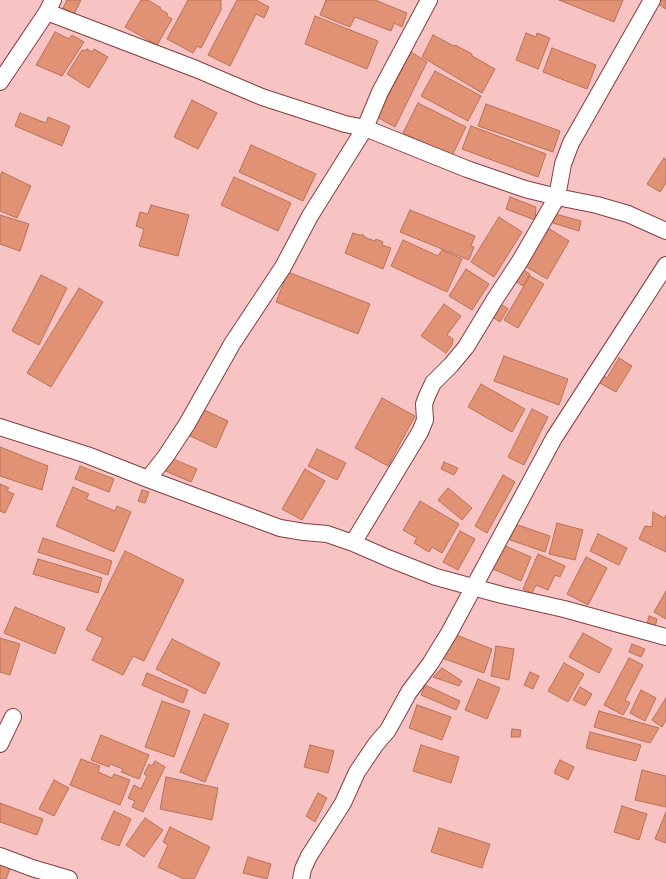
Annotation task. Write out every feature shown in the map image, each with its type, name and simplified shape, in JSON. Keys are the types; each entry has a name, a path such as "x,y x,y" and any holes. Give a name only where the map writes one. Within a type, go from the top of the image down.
{"street":[{"path":"148,479 166,456 187,424 232,344 283,267 310,216 365,128 380,92 429,0"},
{"path":"353,543 420,432 425,420 424,404 434,383 466,347 494,299 520,261 557,197 563,164 571,143 652,0"},
{"path":"0,82 50,6 262,97 345,124 365,128 467,169 526,188 628,214 666,231"},
{"path":"301,879 303,869 309,856 343,802 357,772 376,744 388,730 409,692 445,639 475,587 554,438 666,265"},
{"path":"0,427 88,455 280,528 327,534 436,577 502,595 564,609 666,637"},
{"path":"0,744 13,717"},
{"path":"0,856 32,868 69,879"}],"building":[{"path":"67,0 81,0 74,14 63,8"},
{"path":"141,0 148,0 161,8 160,9 168,14 167,16 172,19 157,45 125,27"},
{"path":"188,0 221,0 221,10 201,48 197,46 193,53 167,39"},
{"path":"237,0 256,0 269,7 264,18 256,14 230,66 208,55"},
{"path":"326,0 375,0 407,13 402,27 394,23 391,31 355,17 350,27 320,15"},
{"path":"559,0 623,0 614,22"},
{"path":"661,0 666,0 666,9 658,4"},
{"path":"315,16 378,41 367,69 305,44"},
{"path":"55,32 69,39 72,35 84,42 62,76 36,65"},
{"path":"526,33 536,37 537,33 550,38 538,69 516,60"},
{"path":"433,35 472,54 472,56 495,69 482,93 422,57"},
{"path":"552,48 596,65 587,89 543,72"},
{"path":"87,49 92,52 94,49 108,57 89,88 67,74 82,50 85,51"},
{"path":"411,52 427,62 395,127 377,117"},
{"path":"435,71 481,96 468,121 421,96"},
{"path":"192,100 217,113 198,149 174,137"},
{"path":"418,103 466,127 452,156 403,133"},
{"path":"486,104 560,131 553,152 478,126"},
{"path":"20,113 46,123 48,117 70,126 62,146 15,126"},
{"path":"471,126 546,154 538,177 462,149"},
{"path":"251,145 316,174 303,201 239,172"},
{"path":"664,158 666,160 666,183 660,192 647,184"},
{"path":"2,172 31,186 17,218 0,211 0,176"},
{"path":"234,177 291,203 278,231 221,205"},
{"path":"510,197 536,207 535,220 506,209"},
{"path":"151,205 189,215 178,256 139,246 144,229 136,226 140,212 148,214"},
{"path":"410,210 475,236 471,246 474,247 469,260 400,232"},
{"path":"552,213 581,221 579,231 550,222"},
{"path":"0,215 29,224 20,251 0,244"},
{"path":"499,217 522,232 494,277 471,262"},
{"path":"548,228 569,241 547,279 523,265"},
{"path":"353,233 364,235 364,237 375,241 376,239 383,242 382,245 391,248 383,269 345,253"},
{"path":"403,240 438,256 442,250 462,259 447,292 391,266"},
{"path":"519,267 530,274 523,286 512,279"},
{"path":"466,269 489,284 472,310 449,296"},
{"path":"288,272 370,304 358,334 276,302"},
{"path":"41,275 67,288 39,345 12,331"},
{"path":"530,276 544,284 518,328 504,320"},
{"path":"79,288 103,302 51,387 27,373"},
{"path":"498,302 508,309 500,322 489,315"},
{"path":"444,304 461,316 447,335 453,339 452,345 446,353 421,336"},
{"path":"504,356 568,379 559,405 494,381"},
{"path":"619,358 632,366 616,392 598,382 602,375 607,378"},
{"path":"481,384 525,409 512,432 468,407"},
{"path":"382,398 415,416 388,466 355,448"},
{"path":"200,408 228,421 216,448 188,435"},
{"path":"532,409 548,417 524,465 508,457"},
{"path":"0,447 48,466 42,490 0,476"},
{"path":"317,449 346,463 337,480 308,466"},
{"path":"166,456 197,469 191,482 161,469"},
{"path":"444,462 458,468 454,475 441,469"},
{"path":"80,466 114,479 109,492 75,479"},
{"path":"305,469 325,481 302,520 282,509"},
{"path":"503,475 515,482 487,533 475,526"},
{"path":"0,484 9,488 7,491 14,494 5,513 0,511"},
{"path":"73,487 89,494 86,499 115,511 117,506 131,512 114,552 56,526"},
{"path":"448,488 472,508 462,520 438,500"},
{"path":"142,490 149,492 145,503 138,501"},
{"path":"420,501 459,524 442,553 432,547 429,552 414,543 417,538 403,530"},
{"path":"653,512 664,518 666,515 666,552 639,539 645,526 652,527"},
{"path":"557,523 583,530 575,560 549,554"},
{"path":"515,524 550,536 545,552 510,540"},
{"path":"460,531 475,539 458,570 443,562"},
{"path":"598,534 627,548 619,565 590,551"},
{"path":"43,538 112,561 108,575 38,552"},
{"path":"503,545 531,557 521,581 493,569"},
{"path":"125,551 184,580 144,661 133,656 123,675 92,660 103,638 86,630"},
{"path":"538,554 565,566 560,577 555,575 548,590 536,585 532,593 523,589"},
{"path":"586,557 607,568 588,605 567,594"},
{"path":"38,559 102,578 98,593 33,574"},
{"path":"666,591 666,619 654,612"},
{"path":"15,607 65,628 55,654 4,633"},
{"path":"649,616 657,619 655,627 647,625"},
{"path":"451,633 492,649 484,673 442,658"},
{"path":"583,633 612,649 599,673 569,657"},
{"path":"0,638 20,644 10,675 0,672"},
{"path":"172,639 220,663 205,694 156,669"},
{"path":"632,644 645,649 641,657 629,652"},
{"path":"496,646 514,649 509,680 491,676"},
{"path":"629,658 643,665 625,700 630,703 623,715 604,705"},
{"path":"564,663 584,674 568,702 548,691"},
{"path":"442,668 462,681 459,686 433,677"},
{"path":"530,672 539,676 533,689 524,685"},
{"path":"147,673 188,690 183,703 142,685"},
{"path":"478,679 500,688 487,719 465,710"},
{"path":"425,685 460,701 456,710 421,695"},
{"path":"580,687 592,694 585,706 573,700"},
{"path":"641,690 656,698 645,721 630,713"},
{"path":"666,698 666,720 662,727 652,720"},
{"path":"162,701 190,711 174,757 145,747"},
{"path":"417,705 451,717 442,740 409,728"},
{"path":"599,711 659,728 650,743 594,727"},
{"path":"204,714 229,724 205,782 180,772"},
{"path":"512,729 521,730 520,737 511,737"},
{"path":"590,732 641,745 636,761 586,748"},
{"path":"101,735 149,755 139,779 121,772 123,769 110,764 109,767 91,760"},
{"path":"310,745 334,751 328,773 304,767"},
{"path":"421,745 459,757 451,783 413,771"},
{"path":"81,759 100,766 98,772 112,778 114,774 130,780 120,805 70,785"},
{"path":"560,760 574,767 568,780 554,773"},
{"path":"155,761 165,767 143,812 132,807 135,801 128,798 134,785 141,789 147,776 144,774 149,764 152,766"},
{"path":"642,770 666,776 666,807 635,800"},
{"path":"166,777 218,788 212,820 160,809"},
{"path":"54,780 69,788 54,816 39,809"},
{"path":"318,793 327,798 315,822 306,816"},
{"path":"0,803 43,819 37,835 0,822"},
{"path":"622,806 647,814 639,840 614,832"},
{"path":"114,811 131,819 119,846 101,839"},
{"path":"666,812 666,843 655,839"},
{"path":"145,818 163,830 144,857 126,845"},
{"path":"170,827 210,847 194,879 184,879 158,867 168,845 163,842"},
{"path":"439,828 490,844 482,868 431,852"},
{"path":"0,857 13,862 6,879 0,879"},
{"path":"248,857 271,864 267,879 243,873"}]}
